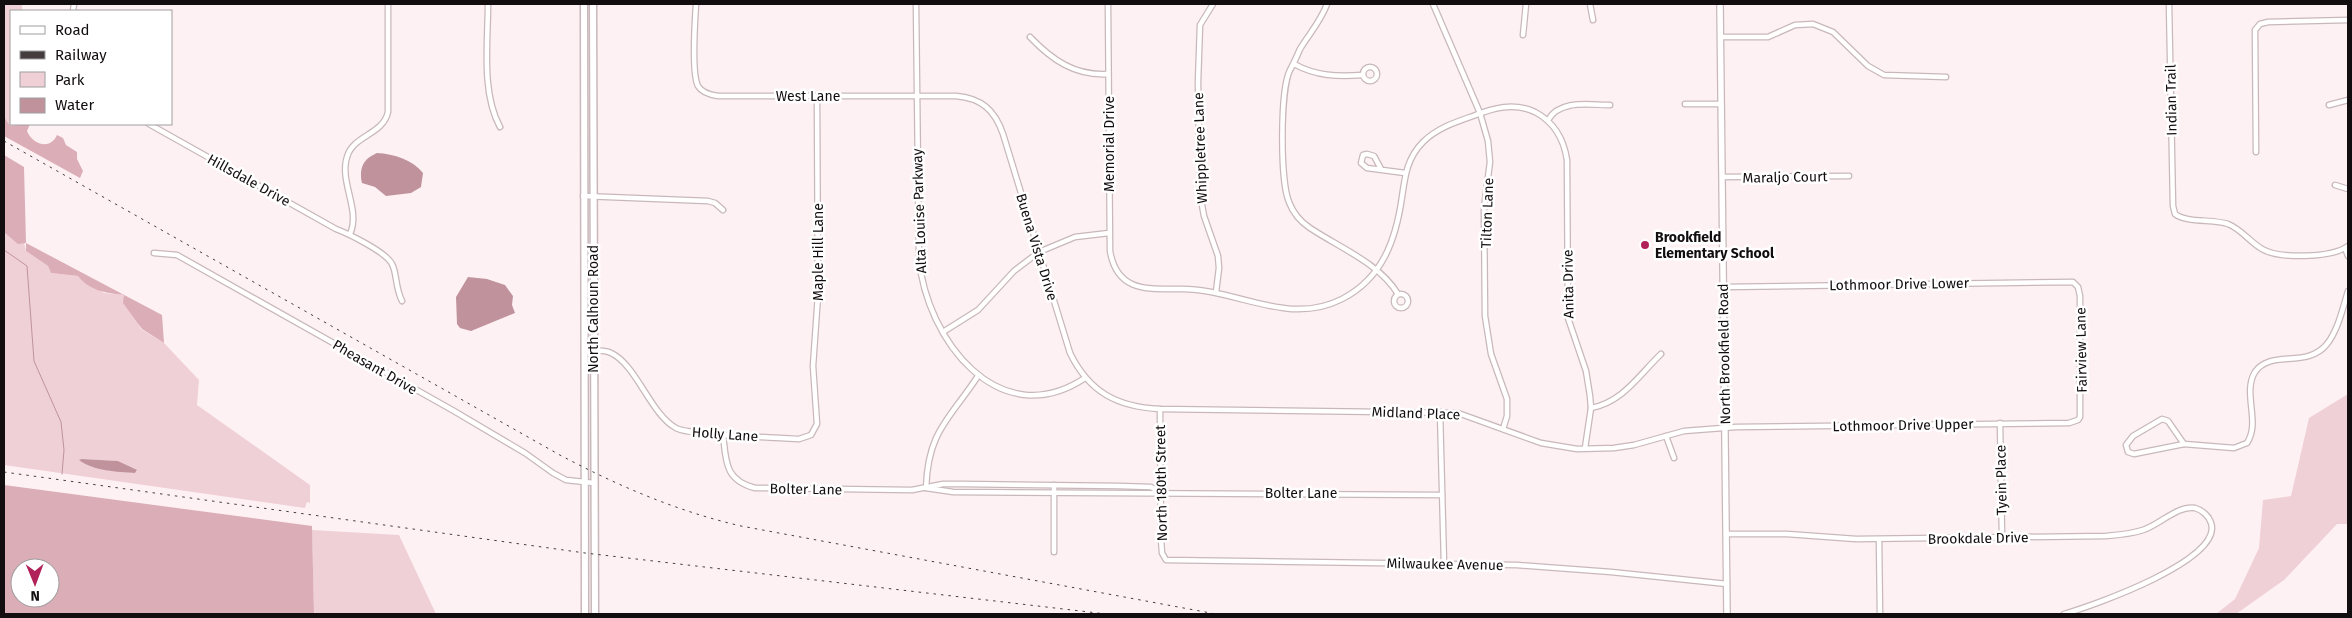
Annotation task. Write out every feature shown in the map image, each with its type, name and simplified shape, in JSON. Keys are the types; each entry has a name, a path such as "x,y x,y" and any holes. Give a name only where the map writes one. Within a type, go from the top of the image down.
{"main road":[{"name":"North Calhoun Road","path":"584,4 585,614"},
{"name":"North Calhoun Road","path":"593,4 592,196 595,614"}],"street":[{"path":"350,234 353,219 345,176 348,154 356,143 384,123 388,112 388,4"},
{"path":"488,4 489,85 494,115 500,128"},
{"name":"West Lane","path":"696,4 696,73 701,89 708,94 718,96 916,96"},
{"name":"Alta Louise Parkway","path":"916,4 920,271 929,305 954,350 978,376 1005,390 1029,395 1054,393 1085,378"},
{"name":"Memorial Drive","path":"1108,4 1109,233 1113,263 1125,279 1147,290 1188,289 1216,292"},
{"name":"Whippletree Lane","path":"1213,4 1200,25 1198,82 1200,194 1204,216 1218,256 1219,268 1216,292"},
{"path":"1327,4 1320,21 1300,50 1285,87 1285,183 1289,203 1304,223 1340,245 1376,271 1398,294"},
{"name":"Tilton Lane","path":"1433,4 1480,113 1487,134 1490,155 1484,208 1486,316 1491,354 1507,398 1503,429"},
{"path":"1522,35 1526,4"},
{"path":"1590,4 1593,20"},
{"name":"North Brookfield Road","path":"1720,4 1727,614"},
{"name":"Indian Trail","path":"2169,4 2174,212 2179,217 2212,220 2229,224 2263,250 2273,254 2326,254 2347,247"},
{"path":"2256,152 2255,30 2264,22 2348,20"},
{"path":"1721,37 1768,37 1795,26 1813,24 1833,32 1868,66 1884,75 1946,77"},
{"path":"1030,37 1045,53 1066,67 1087,73 1108,74"},
{"path":"1294,64 1308,71 1331,76 1362,75"},
{"name":"Maple Hill Lane","path":"816,407 813,366 819,281 817,96"},
{"name":"Buena Vista Drive","path":"916,96 967,97 983,103 995,115 1004,134 1066,344 1085,378 1100,391 1121,403 1160,409"},
{"path":"2329,105 2348,100"},
{"path":"1685,104 1721,104"},
{"path":"1216,292 1277,309 1317,308 1352,294 1376,271 1385,258 1395,236 1405,173 1414,154 1430,135 1480,113 1502,107 1521,108 1548,120 1562,108 1574,105 1610,105"},
{"name":"Anita Drive","path":"1548,120 1562,141 1567,160 1568,318 1586,371 1591,408 1586,448"},
{"name":"Hillsdale Drive","path":"151,125 336,229 350,234 392,262 396,290 402,301"},
{"path":"1381,169 1374,156 1367,154 1361,158 1363,166 1381,169 1405,173"},
{"name":"Maraljo Court","path":"1722,177 1849,176"},
{"path":"2335,186 2348,189"},
{"path":"583,196 708,201 715,203 723,210"},
{"path":"943,332 978,310 1014,271 1039,252 1075,237 1109,233"},
{"path":"2347,247 2348,256"},
{"name":"Pheasant Drive","path":"154,253 177,255 454,411 566,480 594,484"},
{"name":"Lothmoor Drive Lower","path":"1723,287 2061,282 2075,284"},
{"name":"Fairview Lane","path":"2075,284 2080,296 2080,417"},
{"path":"2184,444 2173,426 2166,419 2162,419 2130,438 2126,446 2128,452 2134,454 2184,444 2234,448 2247,443 2252,428 2251,385 2254,374 2260,366 2270,361 2302,359 2322,349 2333,333 2348,291"},
{"name":"Holly Lane","path":"584,351 611,353 619,358 661,413 677,429 723,434 804,438 811,435 816,427 816,407"},
{"path":"1591,408 1607,403 1623,393 1661,354"},
{"path":"926,488 929,454 938,432 978,376"},
{"name":"Midland Place","path":"1160,409 1440,412 1464,414 1541,444 1586,448 1614,448 1684,431 1724,428"},
{"name":"North 180th Street","path":"1160,409 1160,492 1163,557"},
{"path":"1440,412 1444,564"},
{"name":"Lothmoor Drive Upper","path":"1724,428 2069,423 2078,420 2080,417"},
{"name":"Tyein Place","path":"2000,423 2002,537"},
{"name":"Bolter Lane","path":"723,434 726,467 737,480 750,487 854,490 926,488 953,492 1054,494 1146,494 1160,492 1442,495"},
{"path":"1666,436 1674,458"},
{"name":"Bolter Lane","path":"926,488 943,484 1054,485 1151,487 1160,492"},
{"path":"1054,485 1054,552"},
{"name":"Brookdale Drive","path":"1726,534 1787,534 1879,540 2128,534 2152,527 2178,511 2190,508 2204,512 2210,521 2212,530 2209,540 2201,549 2163,574 2117,596 2064,614"},
{"path":"1879,540 1880,614"},
{"name":"Milwaukee Avenue","path":"1163,557 1170,562 1444,564 1569,568 1727,584"}],"green space":[{"path":"4,4 22,4 22,10 10,10 10,125 20,125 4,136"},
{"path":"4,154 26,251 48,266 51,273 78,276 104,293 124,295 141,329 164,343 199,380 197,405 310,485 310,503 307,502 305,508 4,465","holes":["82,459 118,461 137,471 135,473 101,469"]},
{"path":"2348,394 2348,524 2337,524 2284,580 2236,614 2216,614 2235,599 2259,548 2263,500 2291,496 2309,418"},
{"path":"312,530 399,535 436,614 314,614"}],"shaded area":[{"path":"4,117 10,126 30,125 27,131 29,136 41,144 50,143 57,135 63,138 66,145 77,152 77,159 83,171 80,178 4,136"},
{"path":"4,155 24,167 26,243 18,244 4,232"},
{"path":"26,243 162,315 164,343 142,329 123,303 124,295 93,288 78,276 51,273 48,266 26,251"},
{"path":"4,485 312,526 314,614 4,614"}],"water":[{"path":"377,153 396,156 409,161 419,168 423,173 421,187 411,193 386,196 375,187 362,183 361,173 365,161"},
{"path":"468,277 487,279 505,285 513,296 512,305 515,313 471,331 460,328 457,324 456,297"},
{"path":"79,460 118,461 137,470 135,473 106,470 85,464"}],"waterway":[{"path":"4,250 27,266 34,361 61,422 64,450 62,474"}],"railway":[{"path":"4,141 558,454 602,476 670,505 741,526 1216,614"},
{"path":"4,472 585,553 1106,614"}],"place":[{"name":"Brookfield Elementary School","path":"1645,245"}]}
